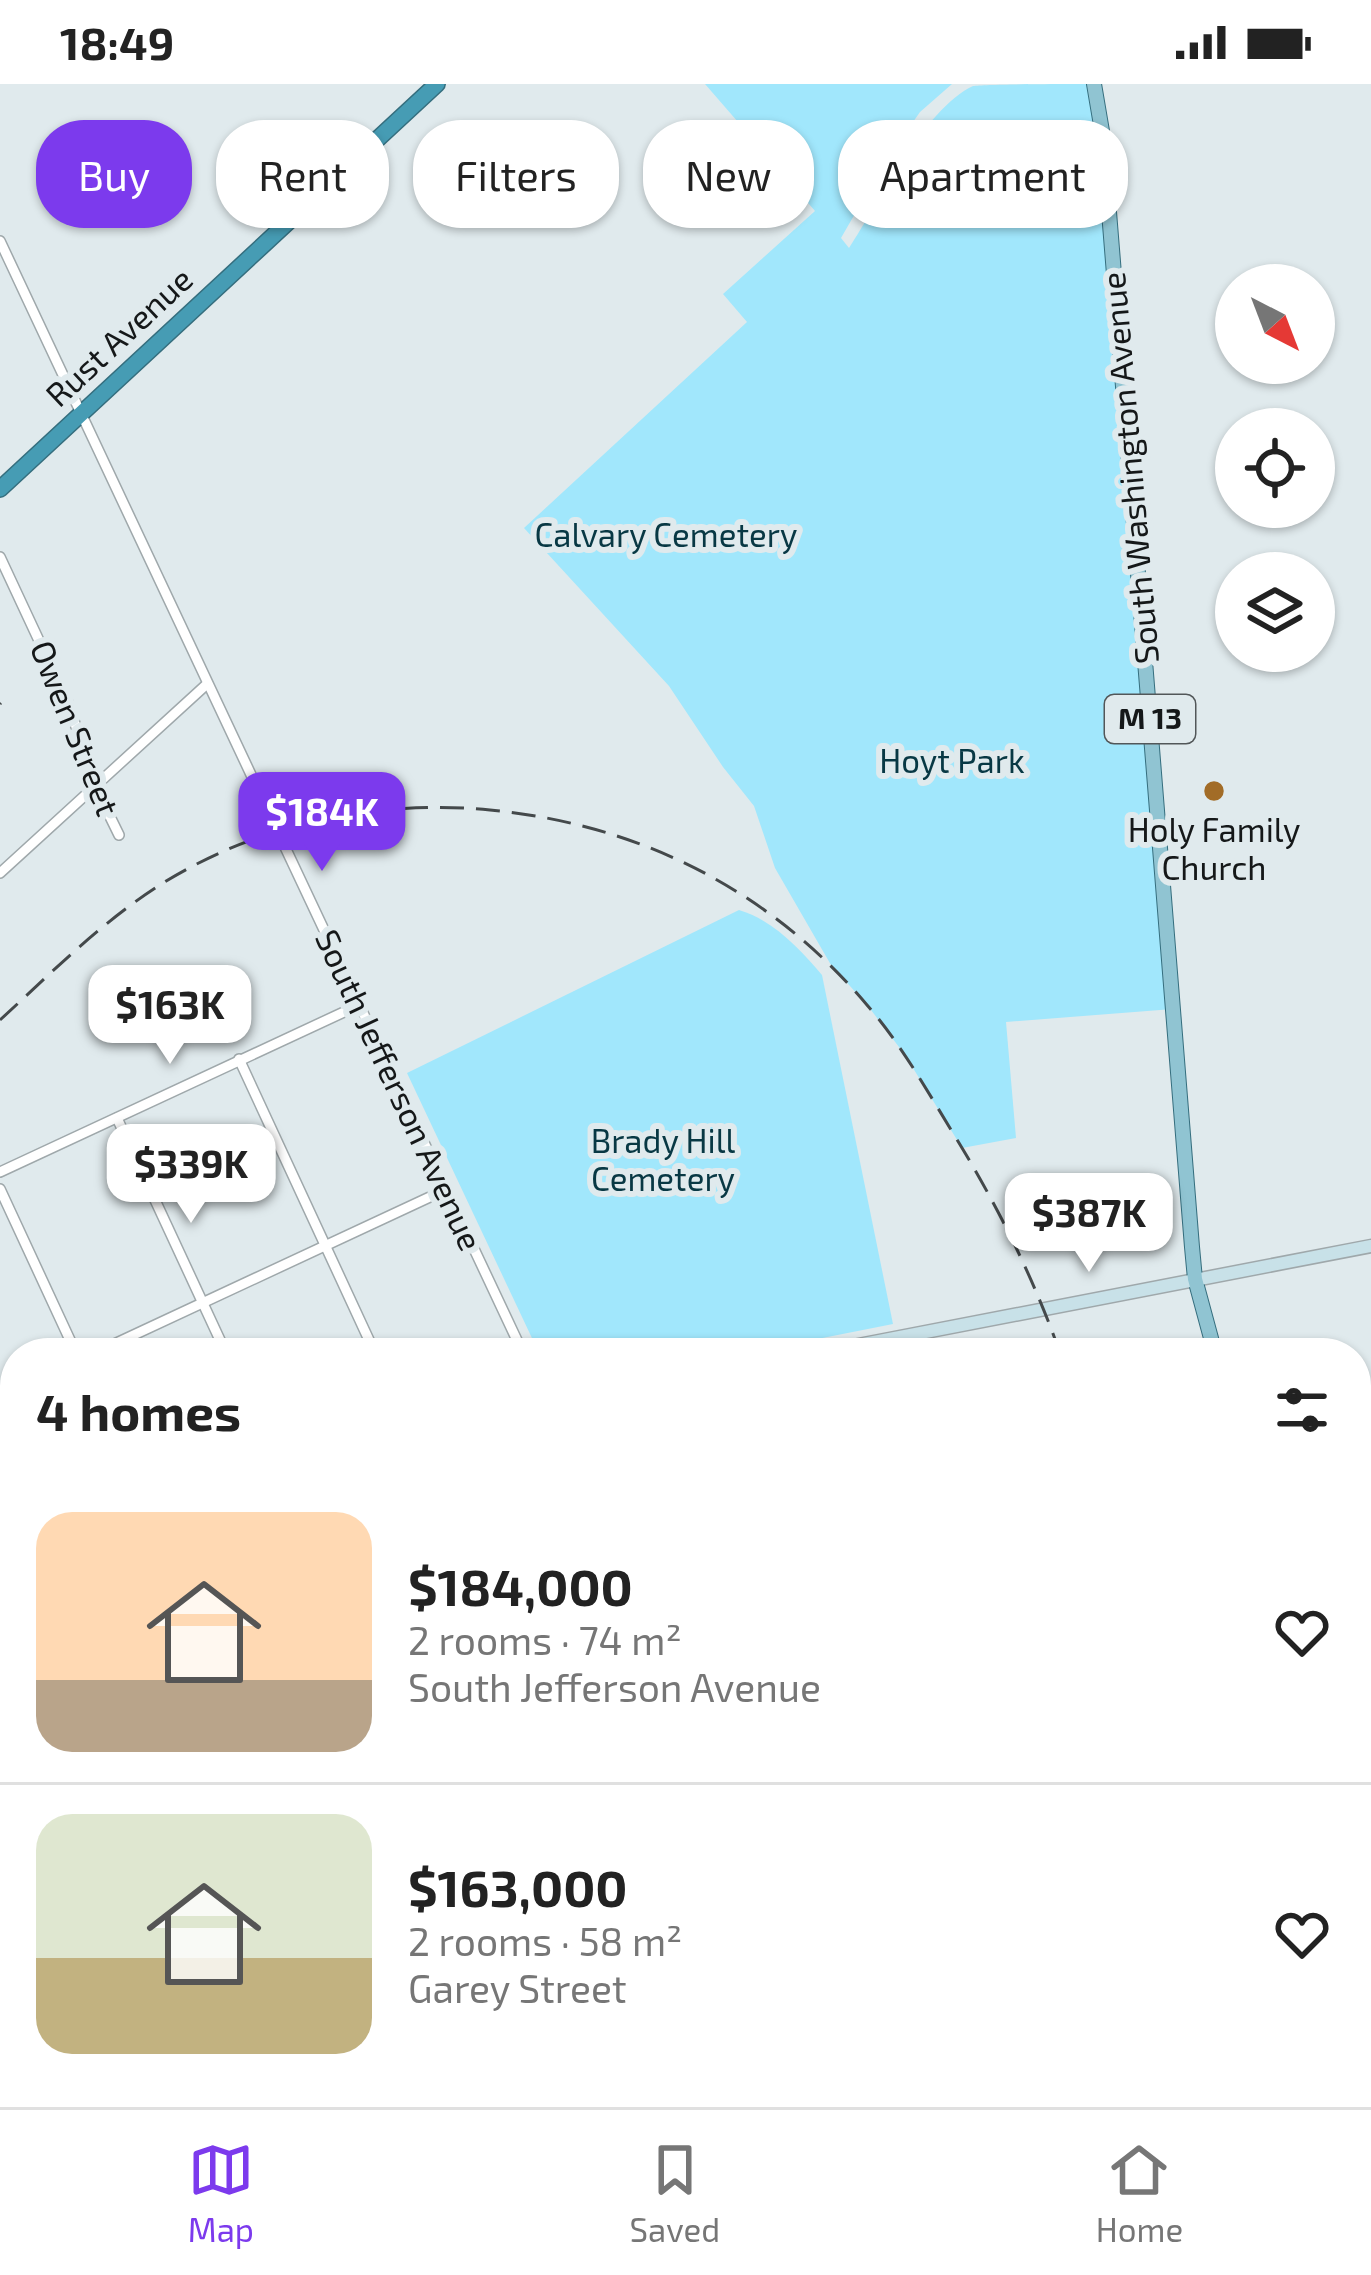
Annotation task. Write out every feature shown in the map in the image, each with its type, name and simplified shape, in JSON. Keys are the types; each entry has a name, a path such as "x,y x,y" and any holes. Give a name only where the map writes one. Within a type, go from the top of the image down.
{"highway":[{"name":"Rust Avenue","path":"0,489 437,84"}],"main road":[{"name":"South Washington Avenue","path":"1094,84 1110,225 1195,1280 1211,1338"},
{"path":"896,1338 1371,1246"}],"street":[{"name":"South Jefferson Avenue","path":"0,241 516,1338"},
{"name":"Owen Street","path":"0,556 69,705 95,786 119,835"},
{"path":"0,873 207,684"},
{"path":"0,1172 359,1005"},
{"path":"239,1059 368,1338"},
{"path":"117,1118 219,1338"},
{"path":"0,1189 69,1338"},
{"path":"128,1338 447,1189"}],"green space":[{"name":"Hoyt Park","path":"705,84 952,84 914,120 838,120 838,228 847,228 841,238 849,248 861,228 1106,228 1173,1009 1006,1022 1016,1138 962,1148 905,1055 831,965 775,868 754,806 669,686 524,528 747,322 723,294 796,228 814,228 814,120 736,120"},
{"name":"Hoyt Park","path":"1094,84 1097,120 933,120 973,86"},
{"name":"Brady Hill Cemetery","path":"739,910 751,915 774,928 822,975 893,1324 823,1338 532,1338 407,1073"}],"railway":[{"path":"0,1020 139,899 191,867 261,836 336,817 413,808 490,810 598,830 698,870 744,896 829,964 867,1005 913,1067 984,1186 1026,1268 1054,1338"}],"place":[{"name":"Holy Family Church","path":"1214,791"}],"park label":[{"name":"Calvary Cemetery","path":"666,535"}]}
